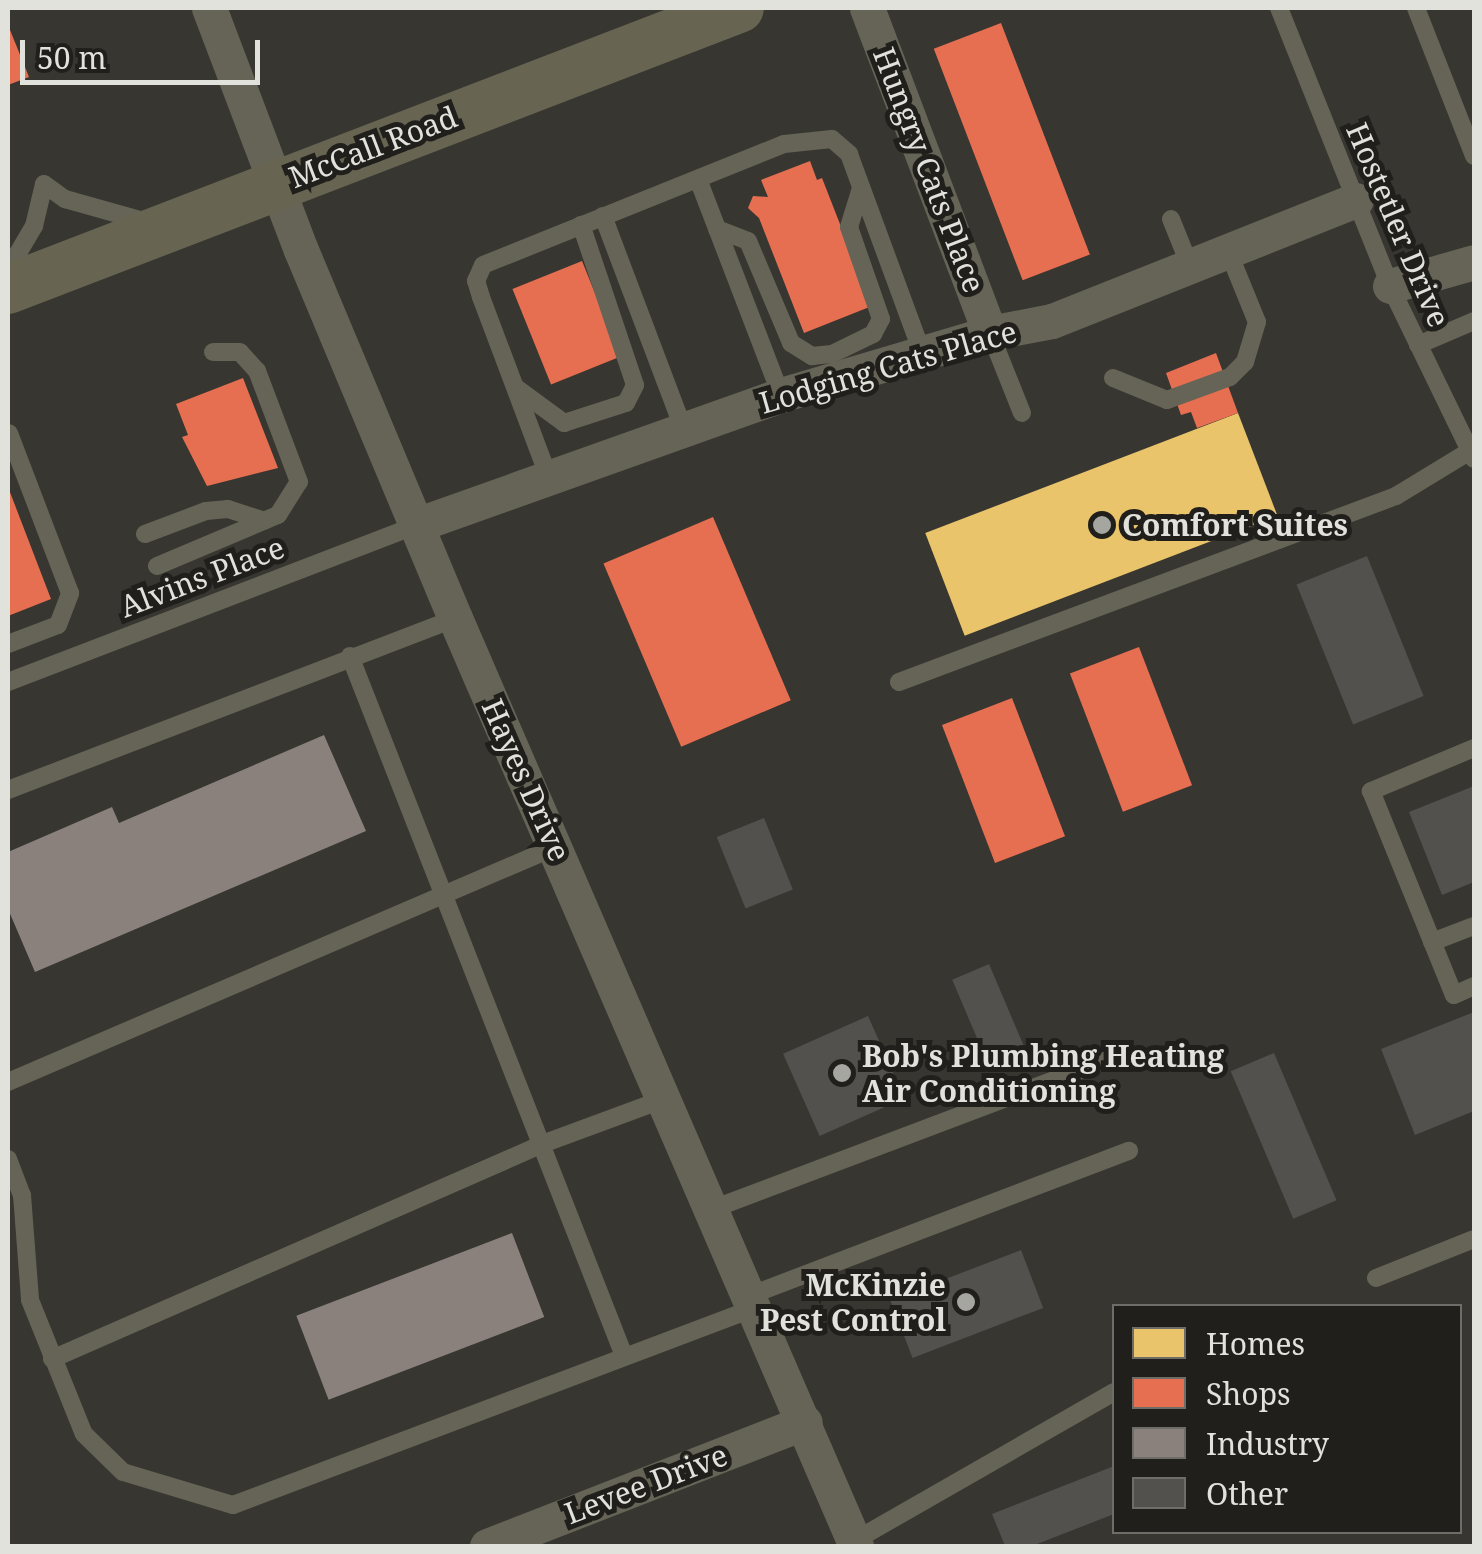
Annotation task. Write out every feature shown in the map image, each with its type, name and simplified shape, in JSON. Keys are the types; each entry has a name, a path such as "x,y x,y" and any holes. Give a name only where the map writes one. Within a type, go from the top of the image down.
{"main road":[{"name":"McCall Road","path":"8,289 739,8"}],"street":[{"name":"Hayes Drive","path":"209,8 276,184 455,618 855,1544"},
{"name":"Hungry Cats Place","path":"866,8 990,332"},
{"name":"Lodging Cats Place","path":"416,525 782,396 990,332 1052,322 1356,200"},
{"path":"1390,286 1474,262"},
{"name":"Levee Drive","path":"487,1546 805,1422"}],"lane":[{"name":"Hostetler Drive","path":"1279,8 1390,286 1472,455"},
{"path":"1416,8 1474,156"},
{"path":"549,478 476,281 483,264 784,144 832,139 849,154 922,352"},
{"path":"698,179 782,396"},
{"path":"8,270 34,226 44,184 90,208 167,226"},
{"path":"717,229 748,241 791,343 812,356 832,354 873,334 881,319 848,228 862,188"},
{"path":"603,216 684,430"},
{"path":"1171,219 1190,266"},
{"path":"515,387 564,423 626,403 635,385 581,225"},
{"path":"1114,378 1167,400 1230,378 1244,362 1257,322 1228,251"},
{"path":"1418,346 1474,320"},
{"path":"990,332 1022,413"},
{"path":"157,566 264,521 293,498 299,482 257,372 240,352 213,352"},
{"path":"8,644 58,624 70,593 9,433"},
{"path":"898,682 1396,496 1472,455"},
{"path":"145,534 206,511 228,510 264,521"},
{"name":"Alvins Place","path":"8,682 416,525"},
{"path":"8,790 455,618"},
{"path":"350,656 545,1143 624,1356"},
{"path":"1474,748 1371,791 1454,995 1474,986"},
{"path":"8,1082 555,847"},
{"path":"1432,942 1474,926"},
{"path":"710,1210 1109,1059"},
{"path":"52,1359 545,1143 664,1099"},
{"path":"8,1159 22,1195 30,1300 84,1434 122,1472 233,1505 624,1356 1128,1151"},
{"path":"1376,1278 1474,1239"},
{"path":"855,1544 1112,1393"}],"building: Homes":[{"name":"Comfort Suites","path":"1238,413 1277,516 965,636 925,533"}],"building: Shops":[{"path":"1001,23 1090,255 1023,280 934,49"},
{"path":"8,25 29,77 8,85"},
{"path":"810,161 817,180 822,178 872,306 804,333 759,218 748,208 753,196 768,197 761,180"},
{"path":"582,261 621,356 551,385 512,289"},
{"path":"1216,353 1238,413 1197,428 1191,412 1181,415 1166,373"},
{"path":"243,378 278,468 207,486 182,437 188,435 176,404"},
{"path":"8,487 51,599 8,616"},
{"path":"713,517 791,700 681,747 603,563"},
{"path":"1139,647 1192,785 1123,812 1070,674"},
{"path":"1012,698 1065,836 995,863 942,725"}],"building: Industry":[{"path":"324,735 366,831 35,972 8,909 8,852 112,807 119,823"},
{"path":"512,1233 544,1317 329,1400 296,1316"}],"building: Other":[{"path":"1367,556 1424,696 1353,724 1297,584"},
{"path":"1474,786 1474,882 1442,895 1409,812"},
{"path":"764,818 793,889 746,908 717,837"},
{"path":"989,964 1024,1047 987,1062 952,980"},
{"path":"1474,1012 1474,1111 1415,1135 1381,1049"},
{"name":"Bob's Plumbing Heating Air Conditioning","path":"868,1016 905,1098 820,1136 783,1054"},
{"path":"1274,1053 1337,1200 1293,1219 1231,1071"},
{"name":"McKinzie Pest Control","path":"1021,1250 1043,1308 913,1358 890,1300"},
{"path":"1112,1467 1112,1515 1032,1546 1005,1546 992,1514"}],"place":[{"name":"Comfort Suites","path":"1102,525"},
{"name":"Bob's Plumbing Heating Air Conditioning","path":"842,1073"},
{"name":"McKinzie Pest Control","path":"966,1302"}]}
